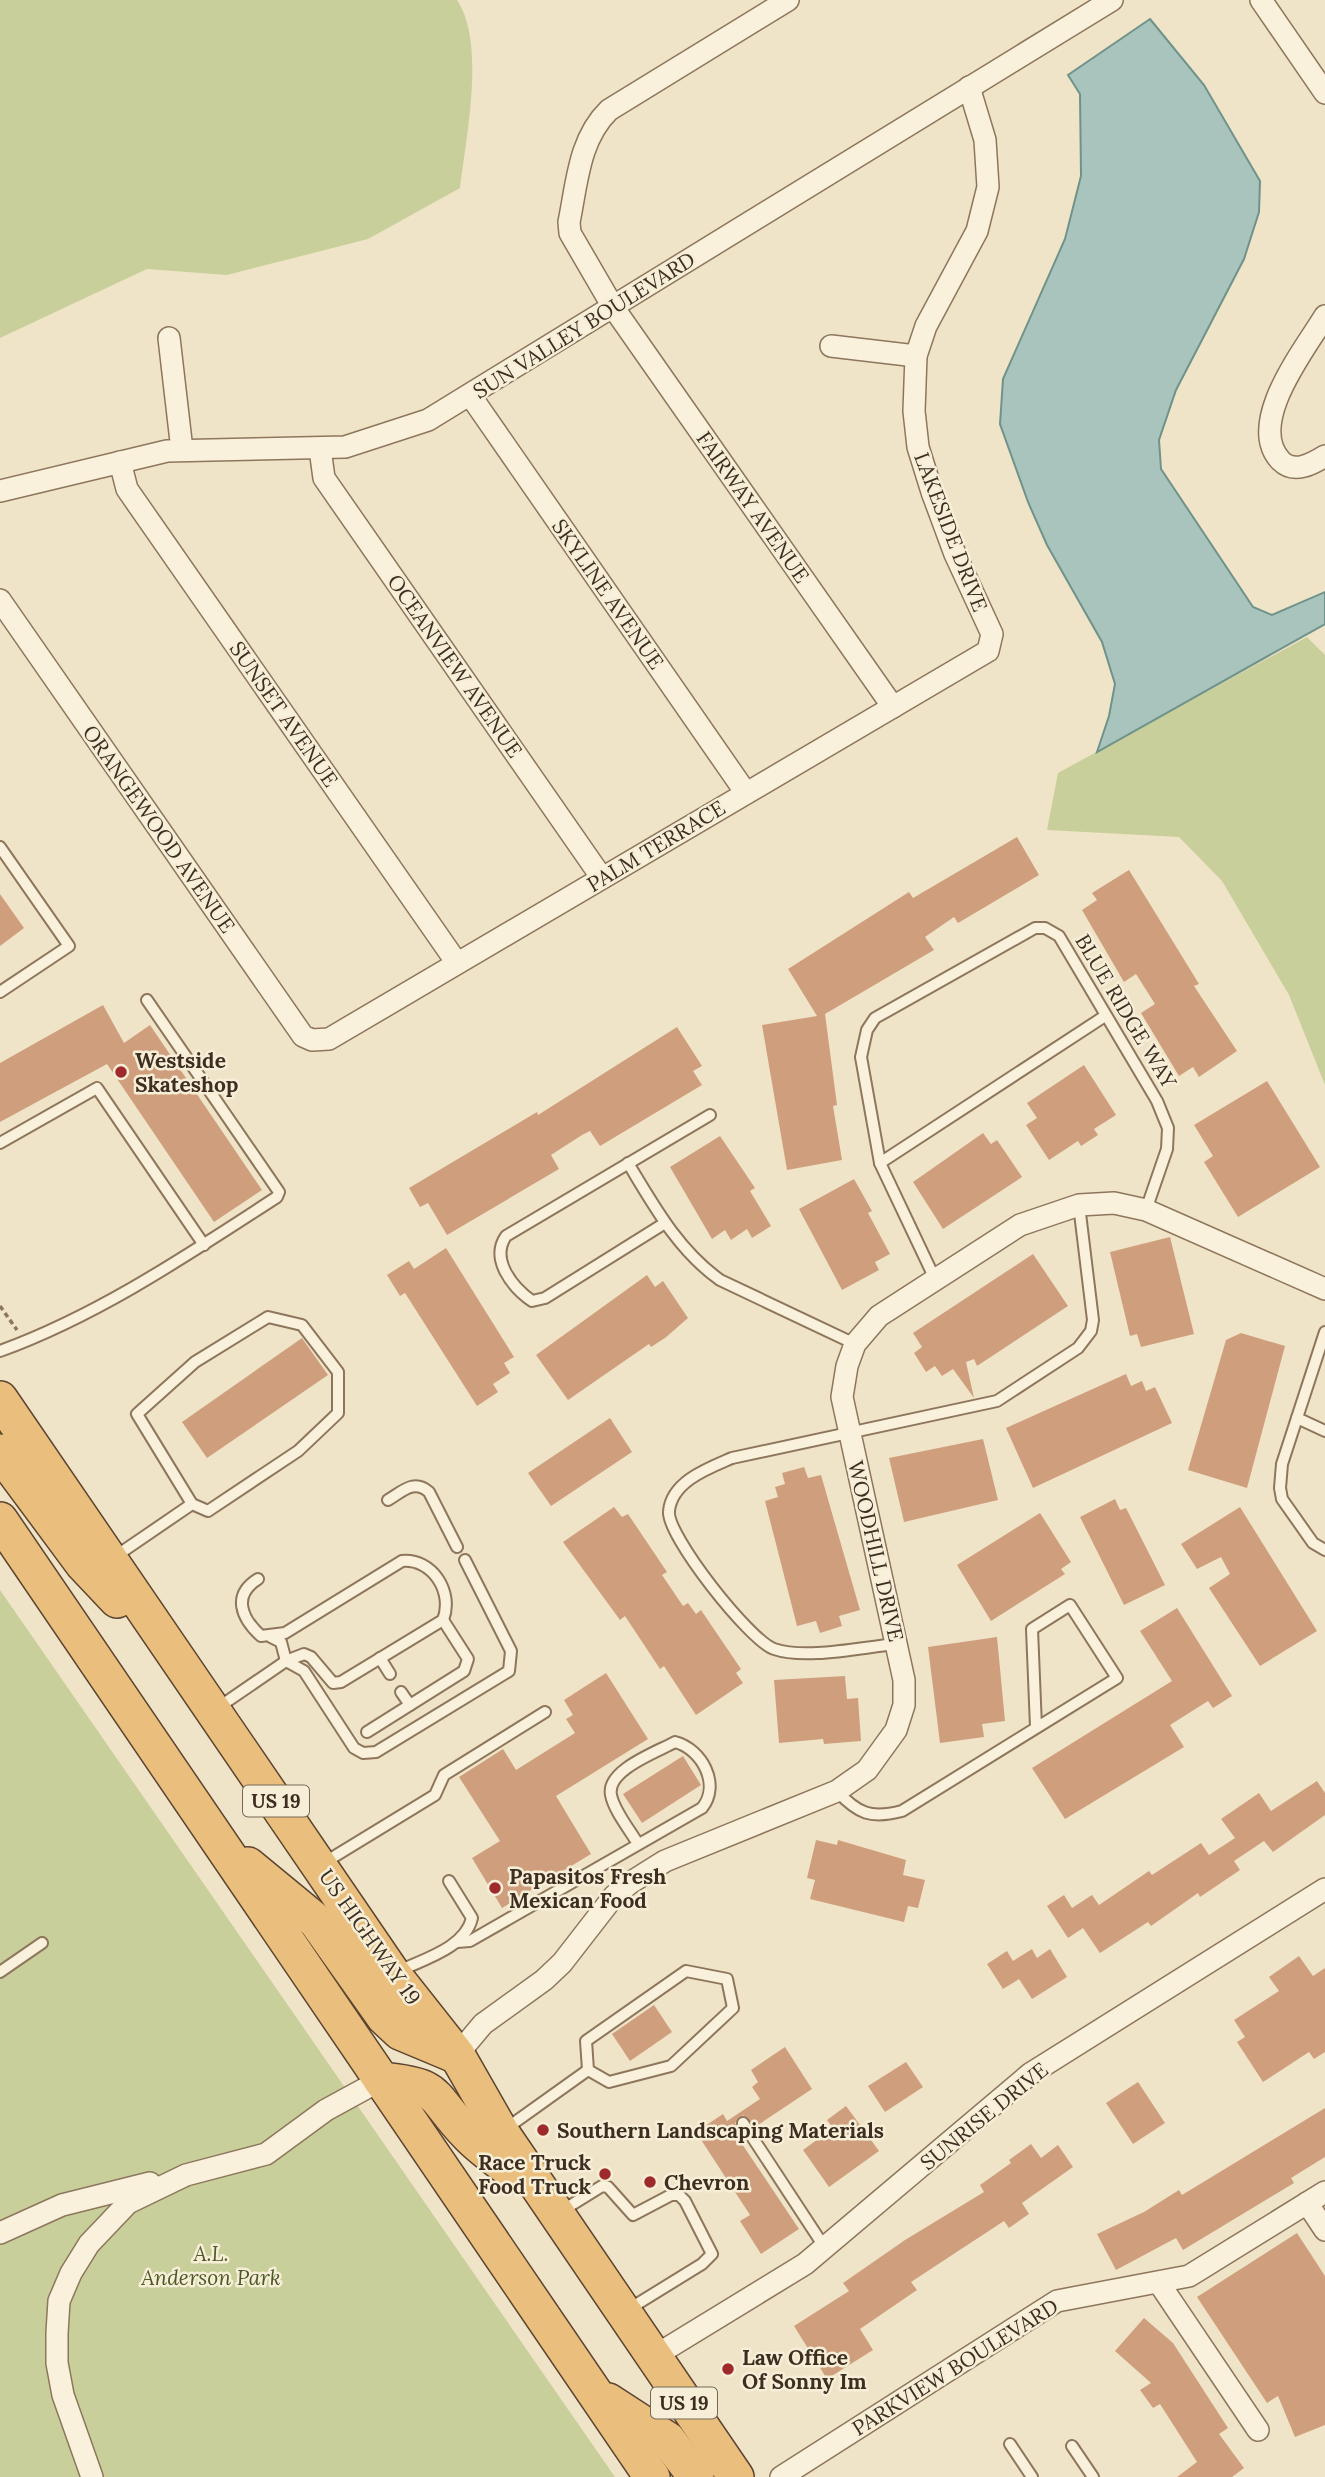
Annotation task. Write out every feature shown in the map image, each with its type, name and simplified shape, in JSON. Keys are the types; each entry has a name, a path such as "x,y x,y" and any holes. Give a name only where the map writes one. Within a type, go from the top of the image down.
{"highway":[{"name":"US HIGHWAY 19","path":"0,1399 393,1974 457,2055 501,2132 736,2477"},
{"path":"0,1451 83,1564 188,1673"},
{"path":"0,1520 652,2477"},
{"path":"216,1838 316,1921 384,2017 400,2032 457,2055"},
{"path":"381,2080 416,2083 434,2092 468,2135 554,2208"},
{"path":"594,2391 668,2440 696,2477"}],"street":[{"name":"FAIRWAY AVENUE","path":"788,0 609,110 590,133 569,222 570,233 612,307 893,707"},
{"name":"SUN VALLEY BOULEVARD","path":"0,491 182,450 345,447 428,420 1112,0"},
{"path":"1261,0 1325,93"},
{"name":"LAKESIDE DRIVE","path":"969,87 985,140 988,163 983,216 929,318 916,356 914,411 918,447 951,545 992,634 990,646 983,656"},
{"path":"1325,316 1276,398 1270,421 1273,445 1283,463 1292,467 1309,466 1325,456"},
{"path":"169,338 182,450"},
{"path":"831,345 916,356"},
{"name":"SKYLINE AVENUE","path":"470,395 746,793"},
{"name":"OCEANVIEW AVENUE","path":"320,449 324,478 602,878"},
{"name":"SUNSET AVENUE","path":"120,462 127,489 457,963"},
{"name":"ORANGEWOOD AVENUE","path":"0,600 303,1036 312,1040 329,1039"},
{"name":"PALM TERRACE","path":"329,1039 983,656"},
{"name":"WOODHILL DRIVE","path":"457,2055 482,2024 562,1963 614,1896 630,1883 665,1861 836,1791 867,1770 896,1730 904,1705 904,1680 849,1432 842,1384 855,1344 879,1316 1020,1225 1079,1205 1114,1203 1146,1210 1325,1289"},
{"name":"SUNRISE DRIVE","path":"653,2357 805,2264 1030,2074 1325,1889"},
{"path":"0,2233 62,2204 266,2154 326,2110 381,2080"},
{"path":"92,2477 61,2384 57,2363 58,2301 89,2244 128,2203 186,2175"},
{"path":"1316,2197 1325,2230"},
{"name":"PARKVIEW BOULEVARD","path":"780,2477 1057,2301 1189,2276 1316,2197"},
{"path":"1159,2283 1258,2431"}],"lane":[{"path":"0,847 69,946 0,992"},
{"name":"BLUE RIDGE WAY","path":"935,1279 880,1163 862,1057 867,1030 875,1018 1035,928 1045,928 1059,936 1157,1101 1168,1128 1167,1149 1146,1210"},
{"path":"0,1351 25,1342 117,1296 277,1198 279,1192 147,1000"},
{"path":"880,1163 1105,1016"},
{"path":"0,1143 97,1088 204,1245"},
{"path":"665,1223 545,1298 532,1301 520,1293 500,1261 499,1246 506,1236 710,1115"},
{"path":"628,1163 665,1223 696,1262 720,1280 855,1344"},
{"path":"897,1644 790,1653 762,1644 692,1557 670,1524 669,1511 673,1498 684,1484 703,1470 732,1458 997,1401 1086,1340 1093,1320 1079,1205"},
{"path":"268,1317 302,1325 338,1372 338,1413 298,1451 208,1511 192,1504 137,1414 195,1362 268,1317"},
{"path":"1325,1332 1280,1476 1282,1499 1313,1543 1325,1550"},
{"path":"1297,1419 1325,1431"},
{"path":"388,1500 414,1485 422,1485 429,1492 457,1547"},
{"path":"111,1560 192,1504"},
{"path":"271,1637 285,1633 402,1561 415,1559 427,1566 447,1598 443,1620 468,1659 468,1664 464,1671 367,1732"},
{"path":"258,1579 243,1591 242,1606 255,1630 261,1636 281,1642 286,1661 304,1671 354,1748 363,1753 376,1752 509,1671 511,1651 464,1560"},
{"path":"836,1791 853,1809 862,1812 889,1814 902,1811 1117,1678 1070,1605 1032,1629 1036,1727"},
{"path":"214,1710 286,1661 304,1654 312,1657 333,1683 341,1682 443,1620"},
{"path":"380,1658 390,1674"},
{"path":"401,1692 410,1705"},
{"path":"319,1865 435,1795 444,1775 545,1712"},
{"path":"393,1974 457,1942 470,1941 702,1808 710,1798 712,1787 688,1745 675,1742 617,1773 611,1786 611,1797 638,1844"},
{"path":"450,1881 472,1918 469,1928 457,1942"},
{"path":"0,1972 42,1943"},
{"path":"686,1971 727,1979 733,2008 671,2066 609,2082 588,2070 586,2041 686,1971"},
{"path":"501,2132 588,2070"},
{"path":"743,2123 825,2248"},
{"path":"554,2208 602,2186 608,2187 633,2215 671,2195 679,2195 685,2201 712,2254 702,2264 623,2313"},
{"path":"1010,2444 1032,2477"},
{"path":"1072,2446 1093,2477"}],"path":[{"path":"0,1306 25,1342"}],"green space":[{"path":"0,0 457,0 466,18 471,40 472,65 472,91 460,188 368,239 227,275 147,269 0,338"},
{"path":"1307,637 1325,655 1325,1085 1289,995 1222,881 1179,837 1047,830 1058,773"},
{"name":"A.L. Anderson Park","path":"0,1590 615,2477 0,2477"}],"water":[{"path":"1150,19 1204,85 1260,181 1259,212 1244,259 1176,390 1159,440 1161,469 1253,607 1272,615 1325,592 1325,624 1097,752 1109,716 1115,684 1102,642 1047,545 1028,502 1000,424 1003,379 1065,239 1081,176 1080,94 1068,75"}],"building":[{"path":"1017,837 1039,875 958,923 954,917 925,937 934,950 825,1014 837,1105 833,1106 842,1160 787,1170 762,1025 817,1016 788,969 909,892 913,898"},
{"path":"1129,870 1199,984 1194,986 1237,1051 1199,1077 1193,1067 1179,1076 1141,1013 1155,1004 1136,974 1124,982 1082,910 1097,900 1092,893"},
{"path":"0,894 24,928 0,946"},
{"path":"103,1005 124,1043 150,1025 262,1190 214,1222 107,1064 0,1122 0,1063"},
{"path":"677,1027 702,1066 693,1071 702,1085 600,1146 590,1131 582,1135 551,1155 559,1169 447,1235 428,1203 420,1207 409,1188 537,1112 538,1115"},
{"path":"1084,1065 1116,1115 1094,1129 1098,1135 1081,1146 1078,1141 1049,1160 1026,1125 1037,1118 1027,1103"},
{"path":"1267,1081 1320,1167 1238,1217 1204,1162 1213,1156 1194,1125"},
{"path":"983,1133 991,1144 997,1140 1022,1177 943,1229 913,1182"},
{"path":"720,1136 755,1188 750,1191 771,1226 752,1238 747,1229 731,1240 725,1230 712,1239 670,1167"},
{"path":"854,1179 872,1211 868,1213 890,1254 875,1262 879,1270 842,1290 799,1209"},
{"path":"1170,1237 1194,1334 1141,1347 1137,1334 1130,1336 1110,1252"},
{"path":"446,1248 514,1357 504,1363 510,1373 493,1384 498,1392 477,1406 405,1293 400,1296 387,1275 409,1261 414,1269"},
{"path":"1033,1254 1068,1306 977,1366 974,1359 966,1362 974,1398 953,1369 942,1376 935,1366 926,1372 914,1353 922,1347 913,1333"},
{"path":"647,1275 655,1287 663,1281 688,1318 665,1338 651,1347 649,1344 568,1400 536,1355"},
{"path":"1241,1333 1285,1346 1247,1488 1188,1470 1226,1340"},
{"path":"302,1338 328,1375 207,1458 182,1422"},
{"path":"1126,1374 1131,1386 1142,1381 1146,1391 1155,1387 1172,1423 1033,1488 1006,1428"},
{"path":"610,1418 632,1452 551,1506 528,1473"},
{"path":"983,1439 998,1500 904,1522 889,1458"},
{"path":"804,1467 808,1478 821,1475 860,1610 839,1616 842,1626 820,1633 816,1621 797,1626 765,1501 778,1497 775,1487 785,1484 782,1473"},
{"path":"1115,1499 1120,1510 1126,1508 1165,1585 1124,1605 1080,1517"},
{"path":"614,1507 622,1517 628,1514 667,1572 662,1575 683,1606 688,1603 696,1614 701,1610 741,1669 736,1673 743,1683 696,1715 664,1666 660,1669 625,1616 620,1620 563,1542"},
{"path":"1240,1507 1317,1631 1260,1666 1209,1588 1230,1574 1221,1557 1197,1569 1181,1544"},
{"path":"1040,1513 1071,1562 1061,1569 1065,1574 991,1621 957,1565"},
{"path":"1177,1608 1232,1696 1213,1708 1208,1701 1170,1725 1184,1747 1065,1819 1032,1768 1172,1681 1140,1631"},
{"path":"997,1637 1005,1721 982,1724 984,1737 940,1743 928,1647"},
{"path":"606,1673 648,1739 556,1796 591,1854 502,1908 472,1858 500,1841 459,1777 503,1749 516,1770 575,1733 566,1719 573,1715 564,1700"},
{"path":"845,1676 847,1699 858,1698 861,1741 824,1744 823,1739 779,1743 774,1680"},
{"path":"683,1756 701,1785 642,1823 623,1794"},
{"path":"1317,1781 1325,1793 1325,1815 1273,1852 1264,1841 1234,1861 1240,1870 1200,1897 1198,1893 1151,1926 1148,1922 1100,1953 1083,1928 1068,1938 1047,1906 1064,1895 1072,1908 1092,1895 1099,1905 1149,1871 1152,1875 1201,1843 1209,1855 1235,1838 1221,1819 1259,1793 1271,1811"},
{"path":"816,1840 837,1845 838,1840 906,1860 903,1875 925,1880 918,1908 908,1906 904,1922 810,1899 815,1880 807,1878"},
{"path":"1032,1949 1037,1958 1050,1949 1067,1977 1032,1999 1019,1979 1003,1989 987,1964 1007,1951 1013,1961"},
{"path":"1299,1956 1313,1976 1325,1968 1325,2052 1314,2059 1309,2052 1263,2082 1237,2042 1245,2037 1234,2020 1279,1991 1269,1977"},
{"path":"654,2005 672,2032 630,2061 612,2034"},
{"path":"785,2047 812,2089 755,2127 743,2115 735,2123 742,2135 738,2138 799,2229 761,2254 740,2221 750,2215 696,2132 723,2114 727,2121 760,2099 752,2087 758,2082 751,2070"},
{"path":"906,2062 923,2087 885,2112 868,2086"},
{"path":"1138,2082 1165,2123 1133,2144 1106,2103"},
{"path":"846,2106 879,2151 829,2187 803,2150 833,2128 827,2120"},
{"path":"1325,2108 1325,2157 1291,2178 1294,2183 1183,2250 1176,2238 1116,2270 1097,2234 1144,2212 1179,2190 1182,2195"},
{"path":"1031,2144 1041,2158 1058,2145 1073,2167 1022,2203 1029,2214 1009,2228 1004,2221 911,2282 917,2290 860,2329 873,2350 827,2379 794,2326 849,2291 843,2283 905,2240 984,2192 980,2185 1011,2163 1009,2160"},
{"path":"1297,2233 1325,2276 1325,2425 1295,2437 1278,2396 1267,2403 1197,2297"},
{"path":"1144,2318 1173,2343 1228,2428 1219,2434 1244,2468 1232,2477 1177,2477 1197,2462 1160,2404 1153,2408 1140,2390 1151,2383 1115,2351"}],"place":[{"name":"Westside Skateshop","path":"121,1072"},
{"name":"Papasitos Fresh Mexican Food","path":"495,1888"},
{"name":"Southern Landscaping Materials","path":"543,2130"},
{"name":"Race Truck Food Truck","path":"605,2174"},
{"name":"Chevron","path":"650,2182"},
{"name":"Law Office Of Sonny Im","path":"728,2369"}]}
